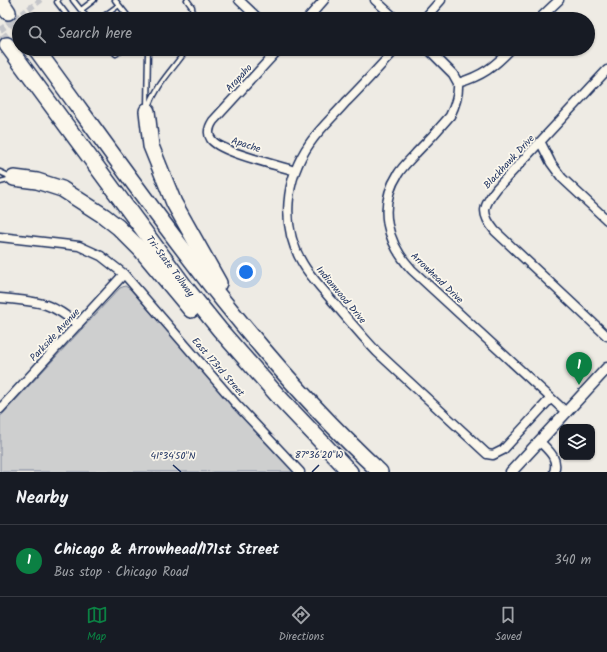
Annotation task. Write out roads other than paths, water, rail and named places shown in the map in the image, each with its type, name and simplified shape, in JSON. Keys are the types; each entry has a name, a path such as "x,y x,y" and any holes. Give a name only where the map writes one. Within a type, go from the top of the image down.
{"highway":[{"name":"Tri-State Tollway","path":"7,45 12,52"},
{"name":"Tri-State Tollway","path":"15,56 186,288 220,330 279,397 350,472"},
{"name":"Tri-State Tollway","path":"41,56 184,251 240,321 301,392 345,439 380,472"},
{"path":"147,111 151,146 174,203 240,321"},
{"path":"7,180 37,181 62,189 113,223 141,250 206,328 250,374 279,397"}],"street":[{"path":"239,0 252,12"},
{"path":"313,12 324,0"},
{"path":"375,0 388,12"},
{"path":"430,12 441,0"},
{"path":"546,12 558,0"},
{"name":"Arapaho","path":"213,121 273,56"},
{"name":"Indianwood Drive","path":"390,56 319,132 302,157 295,171 291,182 288,212 289,227 292,240 303,264 364,339 483,451 493,455 503,450 551,398"},
{"path":"436,56 446,65 458,83 471,80 491,68 504,56"},
{"name":"Blackhawk Drive","path":"607,70 488,200 484,212 486,218 495,231 607,336"},
{"name":"Arrowhead Drive","path":"458,83 458,96 450,116 406,163 398,174 393,185 389,196 387,211 391,238 403,259 412,270 566,412"},
{"name":"Apache","path":"213,121 210,126 209,135 211,140 216,144 233,152 295,171"},
{"path":"540,143 559,174 607,220"},
{"name":"East 173rd Street","path":"0,237 79,246 101,256 124,274 237,405 300,472"},
{"name":"Parkside Avenue","path":"0,409 124,274"},
{"path":"0,298 39,302 60,311 78,325"},
{"path":"511,472 607,368"},
{"path":"539,441 554,458 554,472"}],"lane":[{"path":"74,0 81,10 94,0"},
{"path":"116,0 124,12"},
{"path":"187,0 192,7 192,12"},
{"path":"58,1 65,12"},
{"path":"110,12 119,5"},
{"path":"147,111 148,56"},
{"path":"147,111 159,84 181,56"},
{"path":"0,172 7,180"}],"tunnel":[{"path":"25,12 41,0"},
{"path":"8,12 12,17"},
{"path":"0,30 12,21"},
{"path":"0,36 7,45"}],"place":[{"name":"Chicago & Arrowhead/171st Street","path":"579,385"}]}
